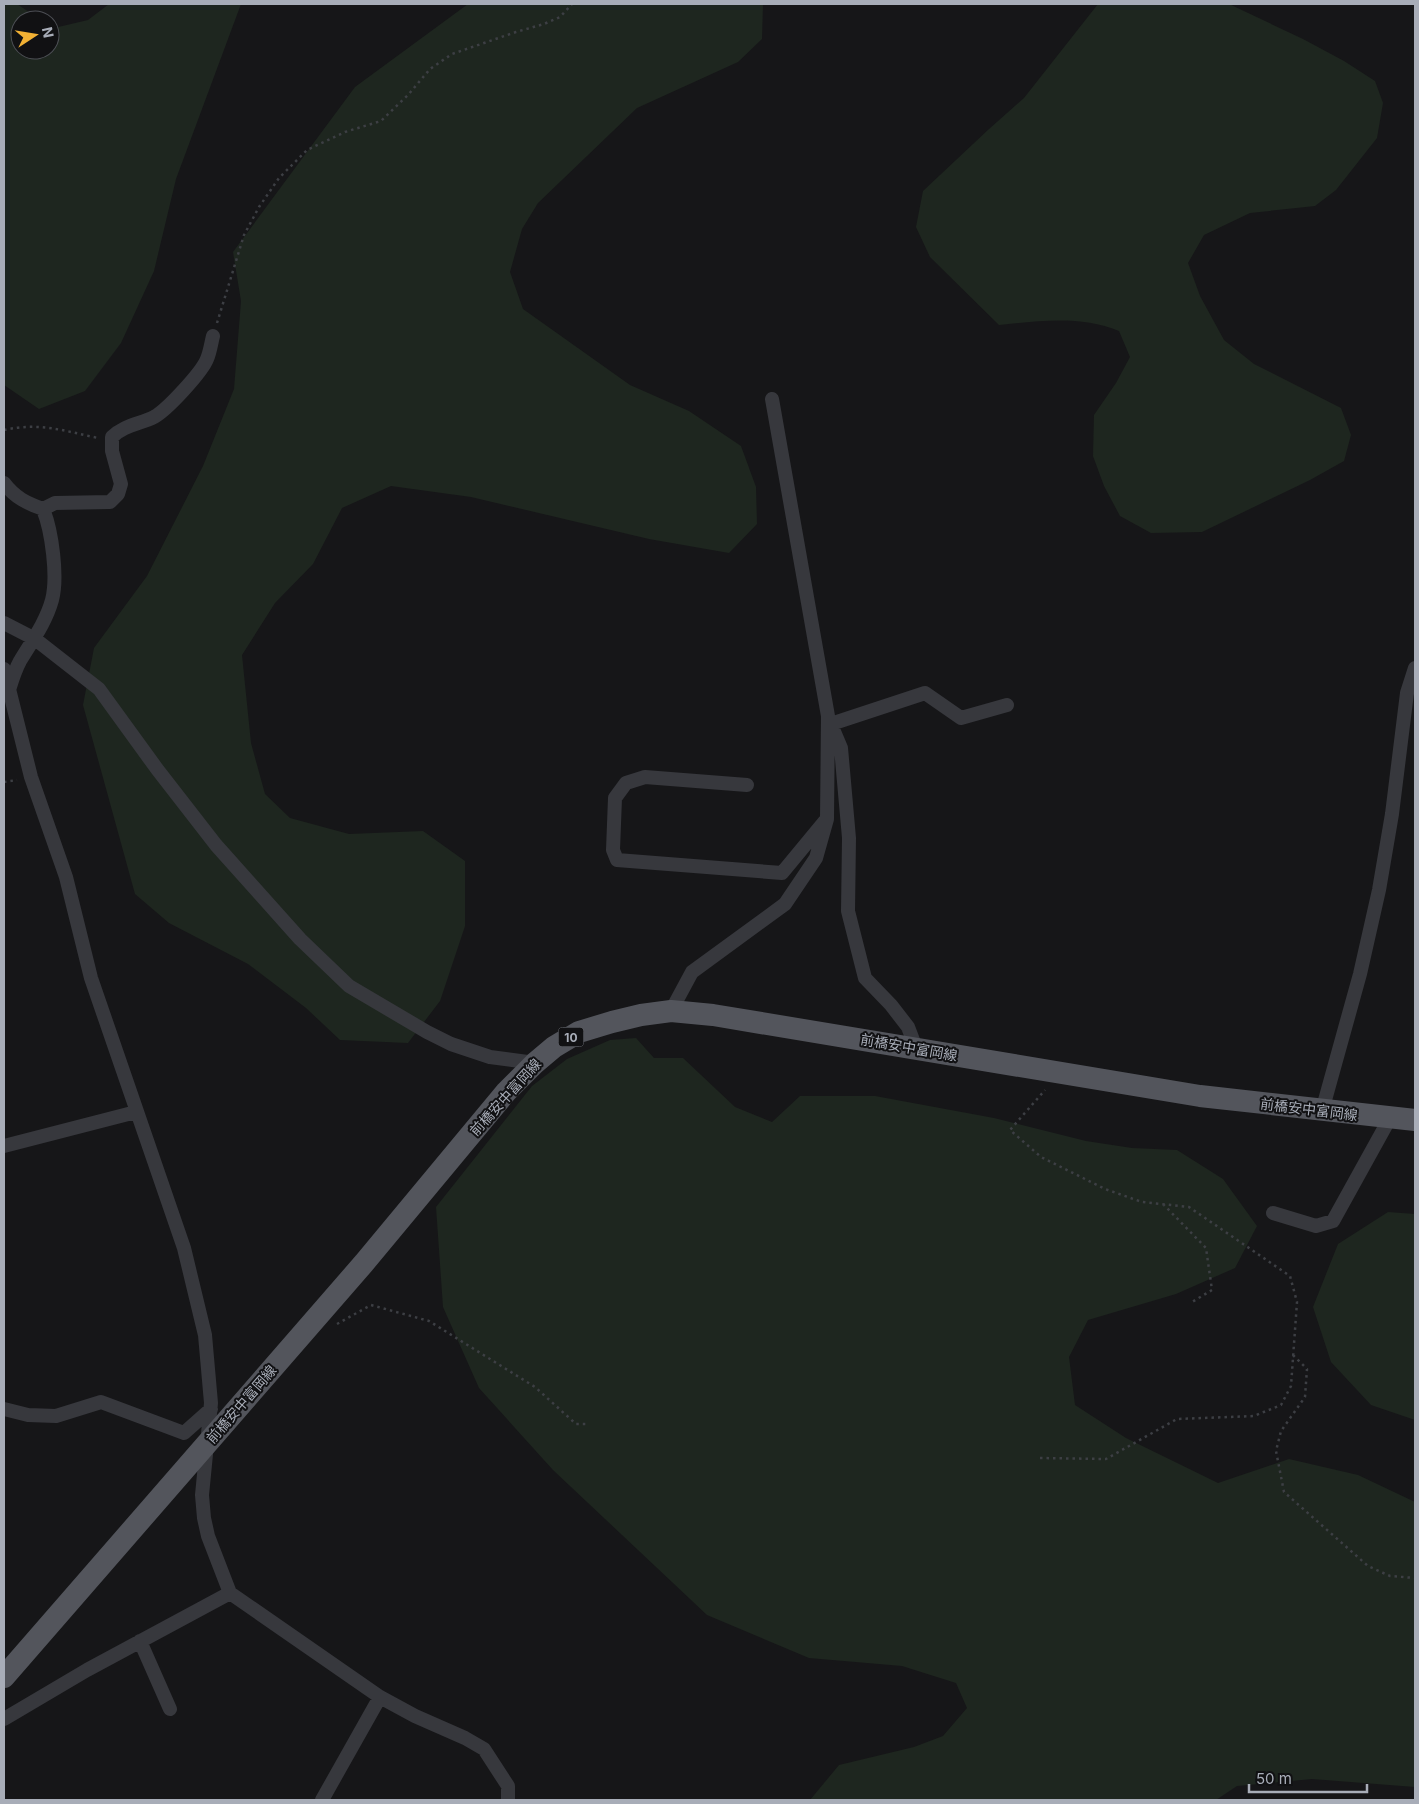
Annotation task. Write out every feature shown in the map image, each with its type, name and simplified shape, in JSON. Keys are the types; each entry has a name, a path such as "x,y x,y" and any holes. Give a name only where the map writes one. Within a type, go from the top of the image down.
{"main road":[{"name":"前橋安中富岡線","path":"4,1677 364,1263 506,1092 554,1047 579,1032 622,1019 671,1012 713,1015 1200,1096 1415,1120"}],"street":[{"path":"44,510 54,503 110,502 118,494 121,484 112,450 112,437 120,429 156,416 196,376 206,360 213,336"},
{"path":"671,1012 692,972 785,904 816,858 827,819 829,720 772,399"},
{"path":"4,484 12,494 44,510 49,524 54,577 52,600 35,639 19,662 9,690"},
{"path":"4,622 35,639 99,689 157,769 216,845 300,939 349,986 451,1044 490,1057 535,1063"},
{"path":"1322,1111 1360,974 1379,890 1392,814 1407,693 1415,668"},
{"path":"4,669 31,777 66,877 91,978 184,1248 205,1335 211,1409 202,1495 204,1518 208,1536 230,1593 380,1697 415,1716 484,1748 508,1786 508,1800"},
{"path":"829,720 925,693 962,718 1007,705"},
{"path":"829,720 841,748 844,775 849,838 848,911 866,978 908,1027 916,1048"},
{"path":"747,785 645,777 626,783 615,798 613,850 617,860 782,872 827,819"},
{"path":"4,1146 136,1112"},
{"path":"1272,1213 1316,1226 1334,1221 1390,1118"},
{"path":"4,1409 28,1414 56,1416 101,1402 184,1432 211,1409"},
{"path":"4,1719 87,1670 230,1593"},
{"path":"140,1641 170,1708"},
{"path":"322,1800 380,1697"}],"path":[{"path":"213,336 244,235 259,207 279,178 307,150 345,132 381,121 408,95 430,69 452,54 544,24 560,17 572,4"},
{"path":"4,430 22,426 58,428 98,438 112,437"},
{"path":"1040,1458 1106,1458 1177,1419 1254,1416 1281,1405 1291,1386 1297,1302 1290,1276 1189,1207 1142,1202 1106,1190 1042,1157 1010,1130 1059,1073"},
{"path":"1163,1204 1206,1248 1212,1290 1192,1302"},
{"path":"334,1326 371,1305 429,1321 535,1387 576,1424 589,1424"},
{"path":"1293,1355 1307,1369 1305,1397 1281,1431 1276,1451 1284,1492 1368,1566 1390,1576 1415,1578"}],"shaded area":[{"path":"4,4 17,4 26,10 10,10 10,60 60,60 60,27 88,20 109,4 241,4 176,179 154,271 121,343 85,391 39,409 4,385"},
{"path":"468,4 763,4 762,39 738,62 637,108 538,203 522,229 510,272 523,309 630,385 689,411 741,446 756,487 757,524 729,553 649,539 471,497 391,486 342,508 313,564 275,603 242,655 251,743 265,794 290,818 349,834 423,831 465,861 465,926 440,1001 408,1043 340,1040 306,1008 248,964 169,923 135,894 83,705 94,648 147,576 203,466 234,389 241,301 233,252 355,87"},
{"path":"1098,4 1229,4 1303,39 1344,61 1375,81 1383,103 1377,138 1336,190 1315,206 1250,213 1204,235 1188,263 1200,296 1224,340 1254,364 1341,408 1351,435 1344,461 1310,480 1202,532 1151,533 1120,516 1104,486 1093,456 1094,415 1116,383 1130,357 1119,331 1090,323 1060,320 999,325 930,257 916,227 923,191 1024,98"},
{"path":"636,1038 654,1058 683,1058 735,1107 772,1122 800,1096 875,1096 994,1118 1086,1141 1132,1148 1177,1150 1223,1179 1257,1226 1235,1268 1176,1294 1088,1320 1069,1357 1075,1405 1126,1438 1218,1483 1289,1459 1358,1475 1415,1502 1415,1787 1312,1779 1237,1786 1216,1800 810,1800 839,1765 914,1747 943,1736 967,1708 956,1683 902,1666 809,1658 707,1615 553,1470 479,1388 443,1307 436,1207 532,1086 567,1059 610,1040"},
{"path":"1388,1212 1415,1214 1415,1420 1371,1405 1331,1362 1313,1307 1338,1244"}]}
